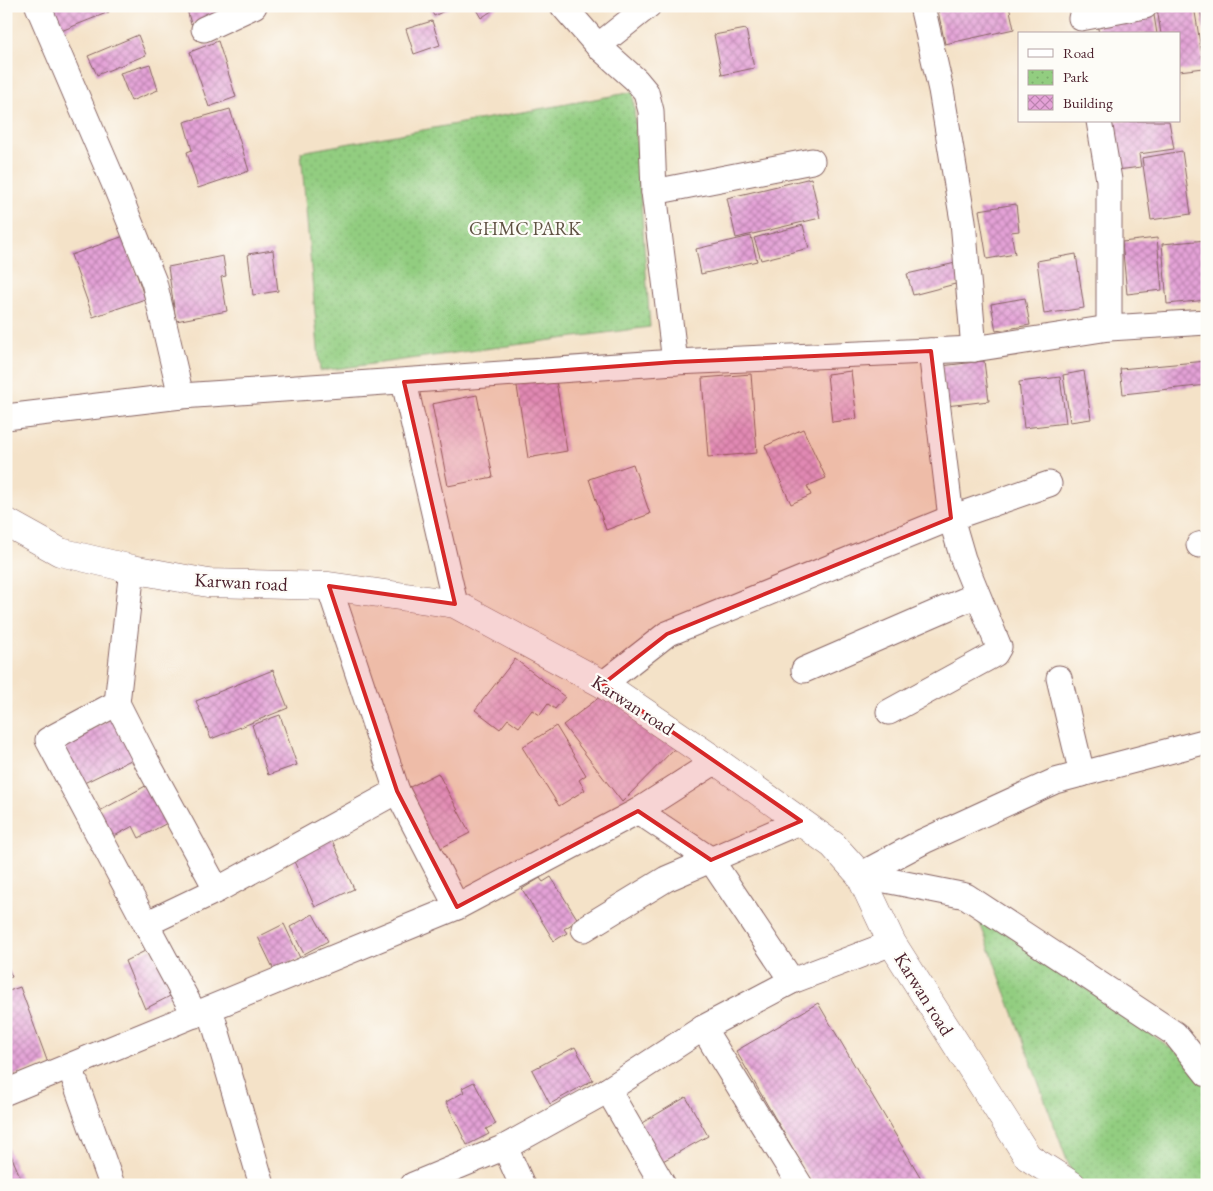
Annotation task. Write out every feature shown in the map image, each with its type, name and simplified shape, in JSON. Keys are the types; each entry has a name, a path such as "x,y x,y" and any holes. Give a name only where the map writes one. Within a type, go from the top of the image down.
{"street":[{"path":"38,6 117,190 154,282 181,396"},
{"path":"204,30 254,6"},
{"path":"562,6 598,46 636,80 646,92 651,111 654,192 675,362"},
{"path":"598,46 648,6"},
{"path":"922,6 940,90 963,221 974,349"},
{"path":"1082,19 1145,6"},
{"path":"1099,122 1109,180 1109,328"},
{"path":"654,192 812,161"},
{"path":"6,418 181,396 675,362 974,349 1109,328 1207,322"},
{"path":"889,712 995,654 998,651 999,643 963,559 951,518 931,351"},
{"path":"404,382 455,604"},
{"path":"602,684 667,634 951,518 1049,484"},
{"name":"Karwan road","path":"6,522 60,552 132,570 208,583 329,586 455,604 602,684 716,761 833,845 860,875 892,943 1028,1157 1072,1185"},
{"path":"132,570 117,702 147,762 217,890"},
{"path":"329,586 397,791 457,907"},
{"path":"804,670 977,595"},
{"path":"1059,678 1082,774"},
{"path":"117,702 48,740 146,924 202,1012 262,1185"},
{"path":"860,875 924,841 1055,781 1207,741"},
{"path":"6,1092 457,907 638,811 716,761"},
{"path":"146,924 217,890 397,791"},
{"path":"638,811 711,860 792,981"},
{"path":"584,929 666,879 801,821"},
{"path":"860,875 966,896 1175,1034 1206,1068"},
{"path":"413,1185 505,1147 608,1090 704,1028 792,981 892,943"},
{"path":"704,1028 800,1185"},
{"path":"70,1067 112,1185"},
{"path":"608,1090 662,1185"},
{"path":"505,1147 522,1185"}],"highlighted area":[{"path":"931,351 951,518 667,634 603,684 801,821 711,860 638,811 457,907 397,791 329,586 455,604 404,382 675,362"}],"green space":[{"name":"GHMC PARK","path":"633,92 650,327 320,371 301,152"},
{"path":"976,912 1207,1073 1207,1185 1076,1185"}],"building":[{"path":"51,6 107,6 109,12 61,31"},
{"path":"186,6 236,6 191,24"},
{"path":"429,6 454,6 434,16"},
{"path":"474,6 499,6 481,18"},
{"path":"937,6 1009,6 1014,29 945,44"},
{"path":"1194,6 1204,68 1180,71 1180,32 1161,32 1157,8"},
{"path":"1200,6 1207,6 1207,45 1206,45"},
{"path":"1153,9 1157,32 1099,32 1096,18"},
{"path":"432,21 440,45 414,54 406,29"},
{"path":"746,29 754,68 722,75 714,35"},
{"path":"138,35 146,55 97,75 88,56"},
{"path":"218,41 236,97 209,107 190,52"},
{"path":"150,64 158,90 131,101 120,73"},
{"path":"230,109 249,171 198,188 187,152 192,150 184,122"},
{"path":"1109,122 1169,122 1174,149 1139,154 1141,167 1117,170"},
{"path":"1182,151 1191,214 1151,220 1142,158"},
{"path":"811,178 820,218 736,238 727,198"},
{"path":"1016,204 1019,231 1011,232 1015,254 987,259 979,210"},
{"path":"803,225 809,248 761,260 754,238"},
{"path":"124,236 145,299 93,317 71,255"},
{"path":"751,236 757,261 701,274 696,249"},
{"path":"1157,238 1162,290 1127,294 1122,242"},
{"path":"1207,240 1207,300 1167,304 1162,244"},
{"path":"273,250 278,291 253,295 248,254"},
{"path":"1076,254 1084,308 1044,314 1037,261"},
{"path":"223,256 226,276 221,277 227,311 176,321 168,267"},
{"path":"960,262 963,282 913,295 907,274"},
{"path":"1025,298 1030,325 996,331 991,304"},
{"path":"984,361 989,401 946,406 941,366"},
{"path":"1207,361 1207,385 1123,394 1120,369"},
{"path":"851,371 857,419 832,422 827,374"},
{"path":"1084,371 1091,419 1070,422 1063,375"},
{"path":"555,374 567,451 528,458 516,380"},
{"path":"751,374 757,453 708,457 702,378"},
{"path":"1060,377 1066,423 1024,428 1019,382"},
{"path":"477,395 493,477 448,486 432,404"},
{"path":"803,429 826,478 807,486 811,495 791,504 765,446"},
{"path":"633,464 650,514 606,530 589,479"},
{"path":"515,659 565,697 555,709 548,704 540,715 532,710 519,727 508,719 500,729 475,710"},
{"path":"273,670 288,708 211,739 196,701"},
{"path":"605,693 680,743 622,802 563,725"},
{"path":"280,715 297,765 268,775 252,725"},
{"path":"117,716 137,757 78,786 57,746"},
{"path":"556,726 586,775 579,780 585,790 559,806 522,747"},
{"path":"438,773 470,833 433,852 402,791"},
{"path":"151,783 171,821 139,838 133,826 107,840 94,814"},
{"path":"331,838 354,889 315,907 292,857"},
{"path":"551,877 578,920 564,929 567,933 554,941 522,889 540,878 543,882"},
{"path":"313,914 328,941 304,954 290,927"},
{"path":"284,924 300,958 274,970 258,937"},
{"path":"151,948 174,994 145,1009 125,961"},
{"path":"6,963 12,977 6,979"},
{"path":"20,987 48,1063 10,1077 6,1066 6,992"},
{"path":"818,1003 925,1185 814,1185 736,1051"},
{"path":"575,1047 593,1080 550,1104 532,1070"},
{"path":"474,1082 496,1124 486,1129 489,1134 467,1145 446,1102 464,1092 462,1088"},
{"path":"686,1097 708,1136 661,1162 640,1124"},
{"path":"6,1143 21,1179 9,1185 6,1185"}]}
